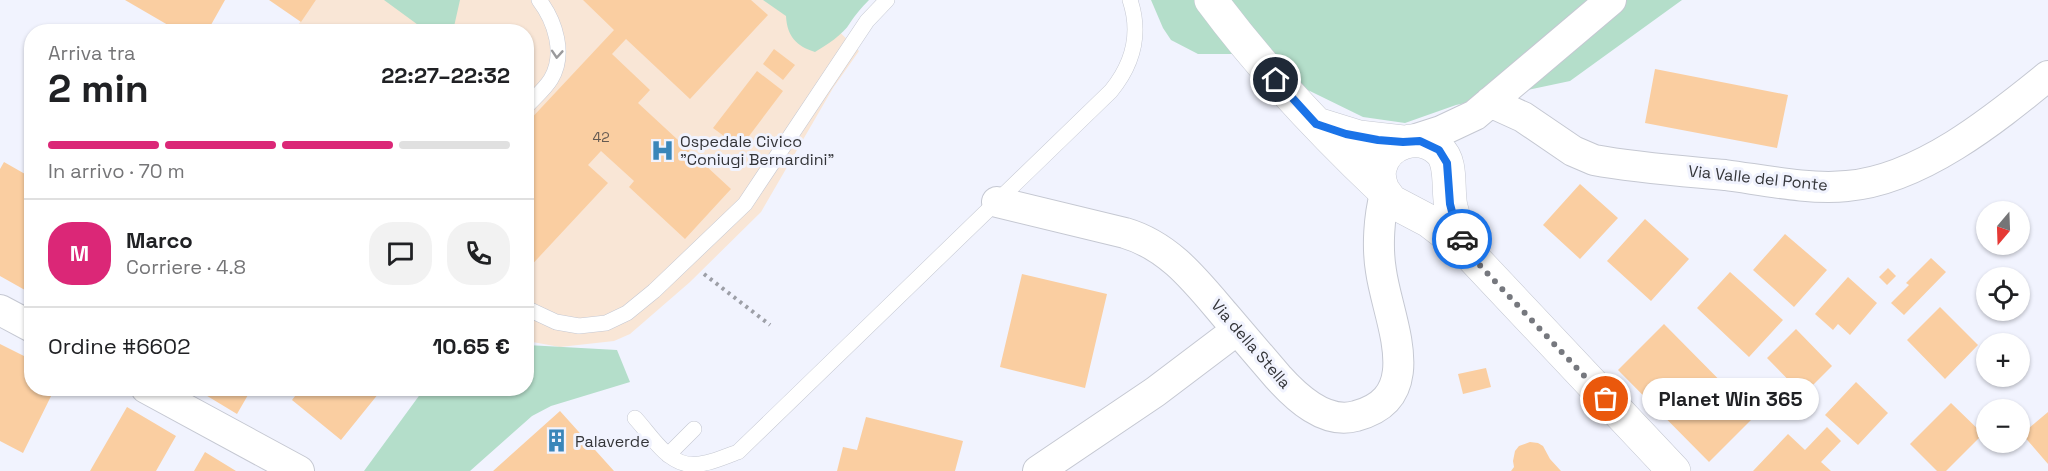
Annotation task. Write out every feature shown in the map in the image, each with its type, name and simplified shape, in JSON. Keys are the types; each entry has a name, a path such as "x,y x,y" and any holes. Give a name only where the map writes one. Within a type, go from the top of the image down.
{"street":[{"path":"1211,0 1263,65 1316,124 1394,200 1441,229 1472,257 1674,471"},
{"path":"1482,108 1455,151 1448,182 1438,201 1429,207 1417,210 1394,200 1379,178 1380,167 1387,153 1398,144 1441,131 1482,108 1611,0"},
{"name":"Via Valle del Ponte","path":"1482,108 1523,117 1574,151 1594,159 1809,185 1848,186 1896,174 1940,153 1987,123 2048,76"},
{"path":"1316,124 1359,137 1420,141 1439,150 1447,163 1455,223 1472,257"},
{"name":"Via della Stella","path":"997,202 1125,233 1153,245 1185,268 1278,377 1303,401 1319,411 1351,418 1365,414 1387,399 1395,385 1399,369 1379,252 1394,200"},
{"path":"0,310 24,323"},
{"path":"1038,471 1155,392 1237,330"},
{"path":"161,396 299,471"}],"lane":[{"path":"534,98 551,79 558,62 558,43 552,23 539,0"},
{"path":"534,312 556,322 579,326 606,323 627,313 687,262 745,204 867,21 887,0"},
{"path":"635,418 668,455 688,465 706,463 738,452 1107,95 1120,80 1128,65 1135,40 1135,20 1130,0"},
{"path":"668,455 694,429"}],"path":[{"path":"687,262 770,325"}],"shaded area":[{"name":"Ospedale Civico \"Coniugi Bernardini\"","path":"316,0 807,0 859,51 833,88 761,212 690,282 630,334 614,341 560,347 534,342 534,24 299,24"}],"green space":[{"path":"384,0 460,0 455,24 417,24"},
{"path":"763,0 869,0 843,32 815,52 803,47 794,39 788,29 786,16"},
{"path":"1151,0 1682,0 1570,81 1456,105 1405,123 1363,117 1234,54 1198,54 1171,40"},
{"path":"534,345 617,350 630,382 551,406 532,416 470,471 364,471 419,396 534,396"}],"building":[{"path":"125,0 225,0 212,24 166,24"},
{"path":"269,0 316,0 301,22"},
{"name":"Ospedale Civico \"Coniugi Bernardini\"","path":"583,0 751,0 768,15 690,99 626,39 612,54 650,90 638,103 731,189 685,239 629,187 634,181 601,151 588,165 608,183 534,262 534,115 614,30"},
{"path":"774,49 795,65 783,80 763,64"},
{"path":"1655,69 1788,95 1777,148 1645,123"},
{"path":"757,71 783,91 740,148 713,128"},
{"path":"4,162 24,173 24,290 0,276 0,169"},
{"path":"1580,184 1618,218 1580,259 1543,225"},
{"path":"1645,219 1689,259 1651,301 1607,261"},
{"path":"1785,234 1827,270 1794,307 1753,270"},
{"path":"1931,258 1946,272 1904,315 1891,303 1909,285 1906,283"},
{"path":"1888,268 1896,276 1887,285 1879,277"},
{"path":"1730,272 1783,320 1749,357 1697,308"},
{"path":"1022,274 1107,294 1085,388 1000,367"},
{"path":"1848,277 1877,303 1850,335 1838,324 1833,330 1815,314"},
{"path":"1940,307 1976,343 1976,347 1945,379 1907,340"},
{"path":"1664,324 1755,416 1709,462 1618,370"},
{"path":"1796,329 1832,366 1803,395 1767,358"},
{"path":"0,344 24,356 24,396 51,396 23,453 0,441"},
{"path":"1486,368 1491,387 1463,394 1458,374"},
{"path":"1856,382 1888,413 1858,445 1825,415"},
{"path":"207,396 247,396 237,414"},
{"path":"295,396 377,396 341,440 292,400"},
{"path":"1951,403 1976,427 1976,441 1946,471 1937,471 1910,444"},
{"path":"127,407 176,436 156,471 90,471"},
{"name":"Palaverde","path":"560,411 614,471 493,471"},
{"path":"2048,412 2048,464 2030,443 2030,427"},
{"path":"866,417 963,441 955,471 837,471 843,447 857,450"},
{"path":"1827,427 1841,441 1821,462 1831,471 1753,471 1788,434 1805,450"},
{"path":"1530,442 1543,446 1550,459 1561,471 1511,471 1514,467 1515,451 1519,446"},
{"path":"205,452 236,471 194,471"}],"way so far":[{"path":"1462,239 1472,257 1606,399"}],"place":[{"name":"Ospedale Civico \"Coniugi Bernardini\"","path":"662,150"},
{"name":"Planet Win 365","path":"1606,399"},
{"name":"Palaverde","path":"557,441"}],"route":[{"path":"1276,80 1316,124 1346,134 1378,140 1420,141 1439,150 1447,163 1450,204 1462,239"}]}
